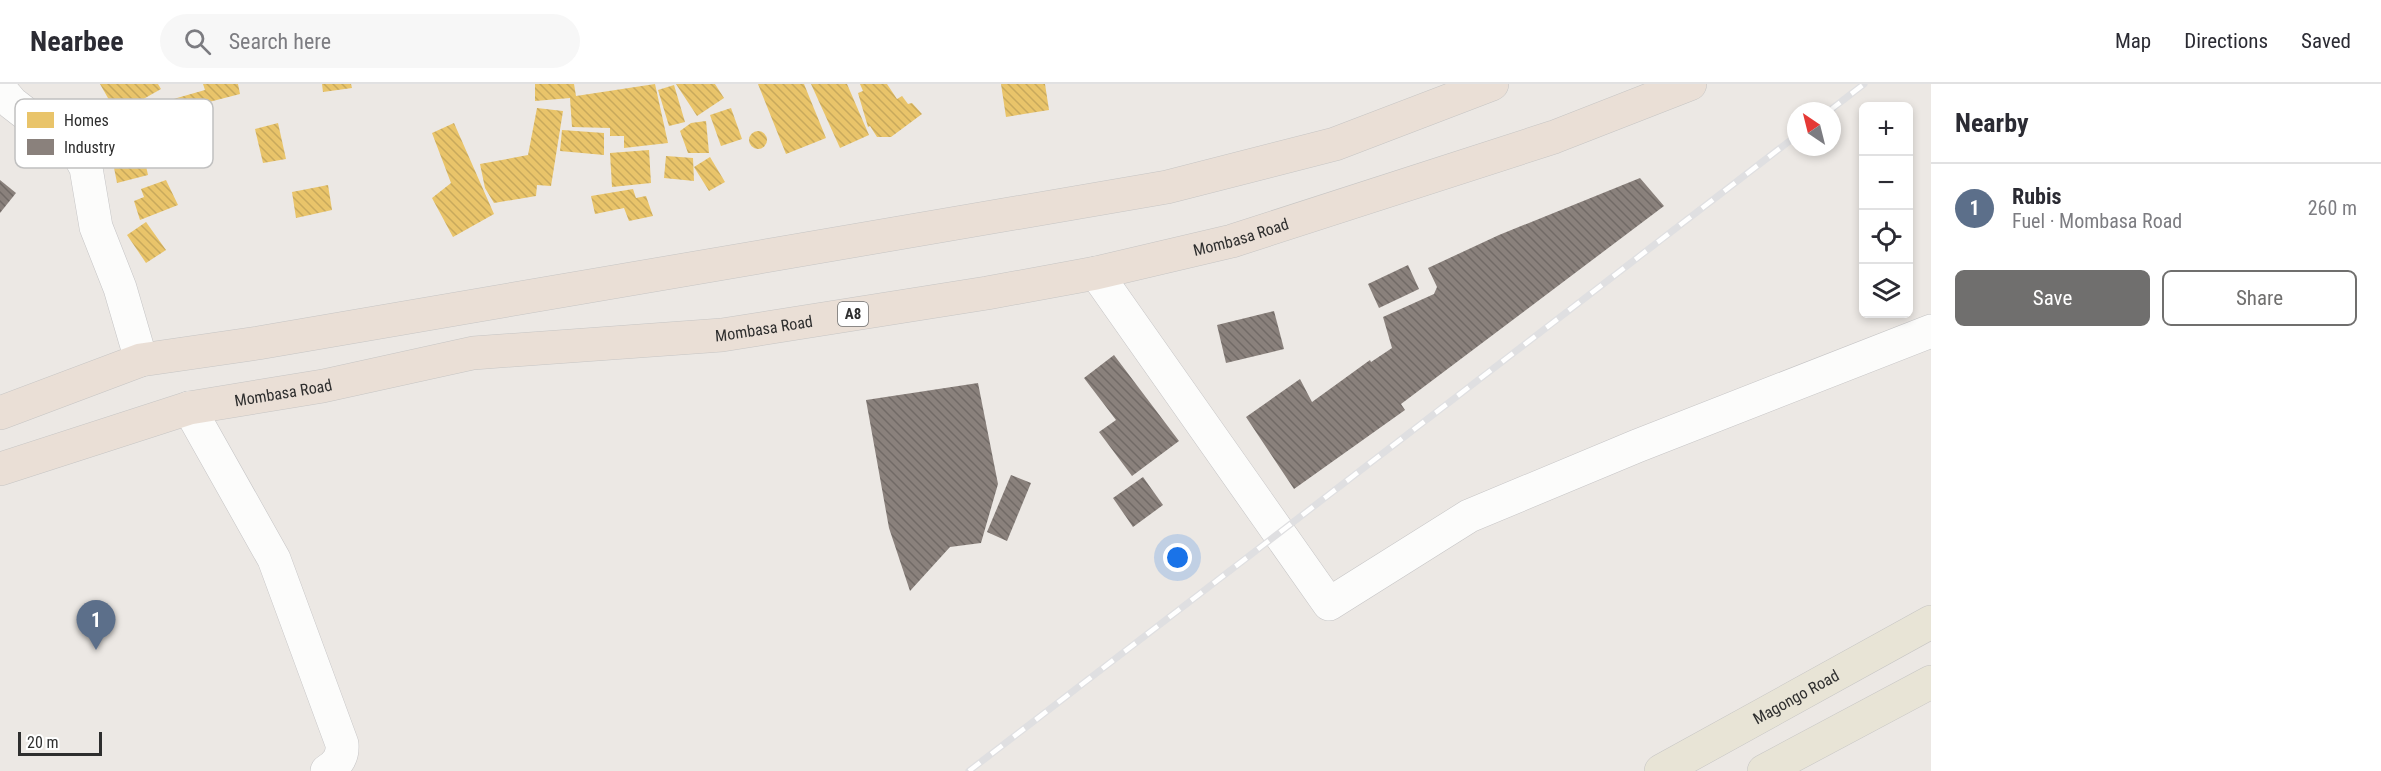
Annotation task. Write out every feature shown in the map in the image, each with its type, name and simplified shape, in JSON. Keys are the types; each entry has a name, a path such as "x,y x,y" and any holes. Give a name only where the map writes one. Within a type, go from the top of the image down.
{"highway":[{"path":"0,413 141,360 270,341 1167,188 1335,144 1492,84"},
{"name":"Mombasa Road","path":"0,469 189,408 323,386 473,353 722,334 987,293 1096,273 1232,241 1554,137 1690,84"}],"main road":[{"name":"Magongo Road","path":"1661,771 1931,622"},
{"path":"1764,771 1931,682"}],"street":[{"path":"0,89 15,105"},
{"path":"84,168 96,226 120,288 141,360"},
{"path":"1096,273 1329,604 1469,516 1637,446 1931,331"},
{"path":"189,408 266,542 302,631 342,744 343,753 340,760 327,771"}],"building: Homes":[{"path":"100,84 158,84 161,89 143,99 108,99"},
{"path":"203,84 238,84 240,94 213,101 213,99 174,99 205,90"},
{"path":"322,84 351,84 352,88 323,92"},
{"path":"535,84 574,84 576,96 655,84 668,143 624,148 624,136 610,136 610,128 572,127 570,98 535,101"},
{"path":"676,84 715,84 724,98 697,116"},
{"path":"758,84 804,84 826,138 786,154"},
{"path":"811,84 847,84 869,135 840,148"},
{"path":"860,84 887,84 897,99 902,96 908,104 912,103 922,114 891,137 877,137 870,126 868,127 858,93 863,91"},
{"path":"1001,84 1045,84 1049,110 1006,117"},
{"path":"674,85 685,122 669,126 658,90"},
{"path":"537,108 563,111 551,186 537,185 536,196 494,203 485,188 480,164 528,155"},
{"path":"731,108 742,139 721,146 710,115"},
{"path":"706,121 709,153 688,153 680,131 691,123"},
{"path":"278,123 286,159 263,163 255,129"},
{"path":"454,123 494,214 453,237 432,198 451,183 432,133"},
{"path":"562,130 604,133 604,155 560,151"},
{"path":"758,131 764,134 767,140 764,146 758,149 752,146 749,140 752,134"},
{"path":"649,150 651,183 612,187 610,153"},
{"path":"666,156 693,158 694,181 664,178"},
{"path":"710,157 725,182 709,191 694,167"},
{"path":"114,168 146,168 148,175 117,183"},
{"path":"166,180 178,205 140,220 134,201 144,197 141,189"},
{"path":"328,185 332,210 296,218 292,192"},
{"path":"633,189 636,198 646,196 653,216 629,221 624,208 595,214 591,196"},
{"path":"146,222 166,250 146,263 127,235"}],"building: Industry":[{"path":"1640,178 1664,206 1401,404 1405,410 1294,489 1246,417 1300,379 1312,402 1370,360 1371,362 1392,348 1383,317 1434,294 1437,287 1428,268 1499,235"},
{"path":"0,180 16,193 0,213"},
{"path":"1408,265 1419,289 1379,308 1368,284"},
{"path":"1274,311 1284,349 1226,363 1217,325"},
{"path":"1114,355 1179,441 1132,476 1099,432 1116,420 1084,378"},
{"path":"978,383 998,484 981,543 950,547 910,591 889,528 866,400"},
{"path":"1011,475 1031,483 1007,541 987,532"},
{"path":"1143,477 1163,505 1133,527 1113,498"}],"railway":[{"path":"1841,102 1864,84"},
{"path":"969,771 1787,143"}],"place":[{"name":"Rubis","path":"96,650"}]}
